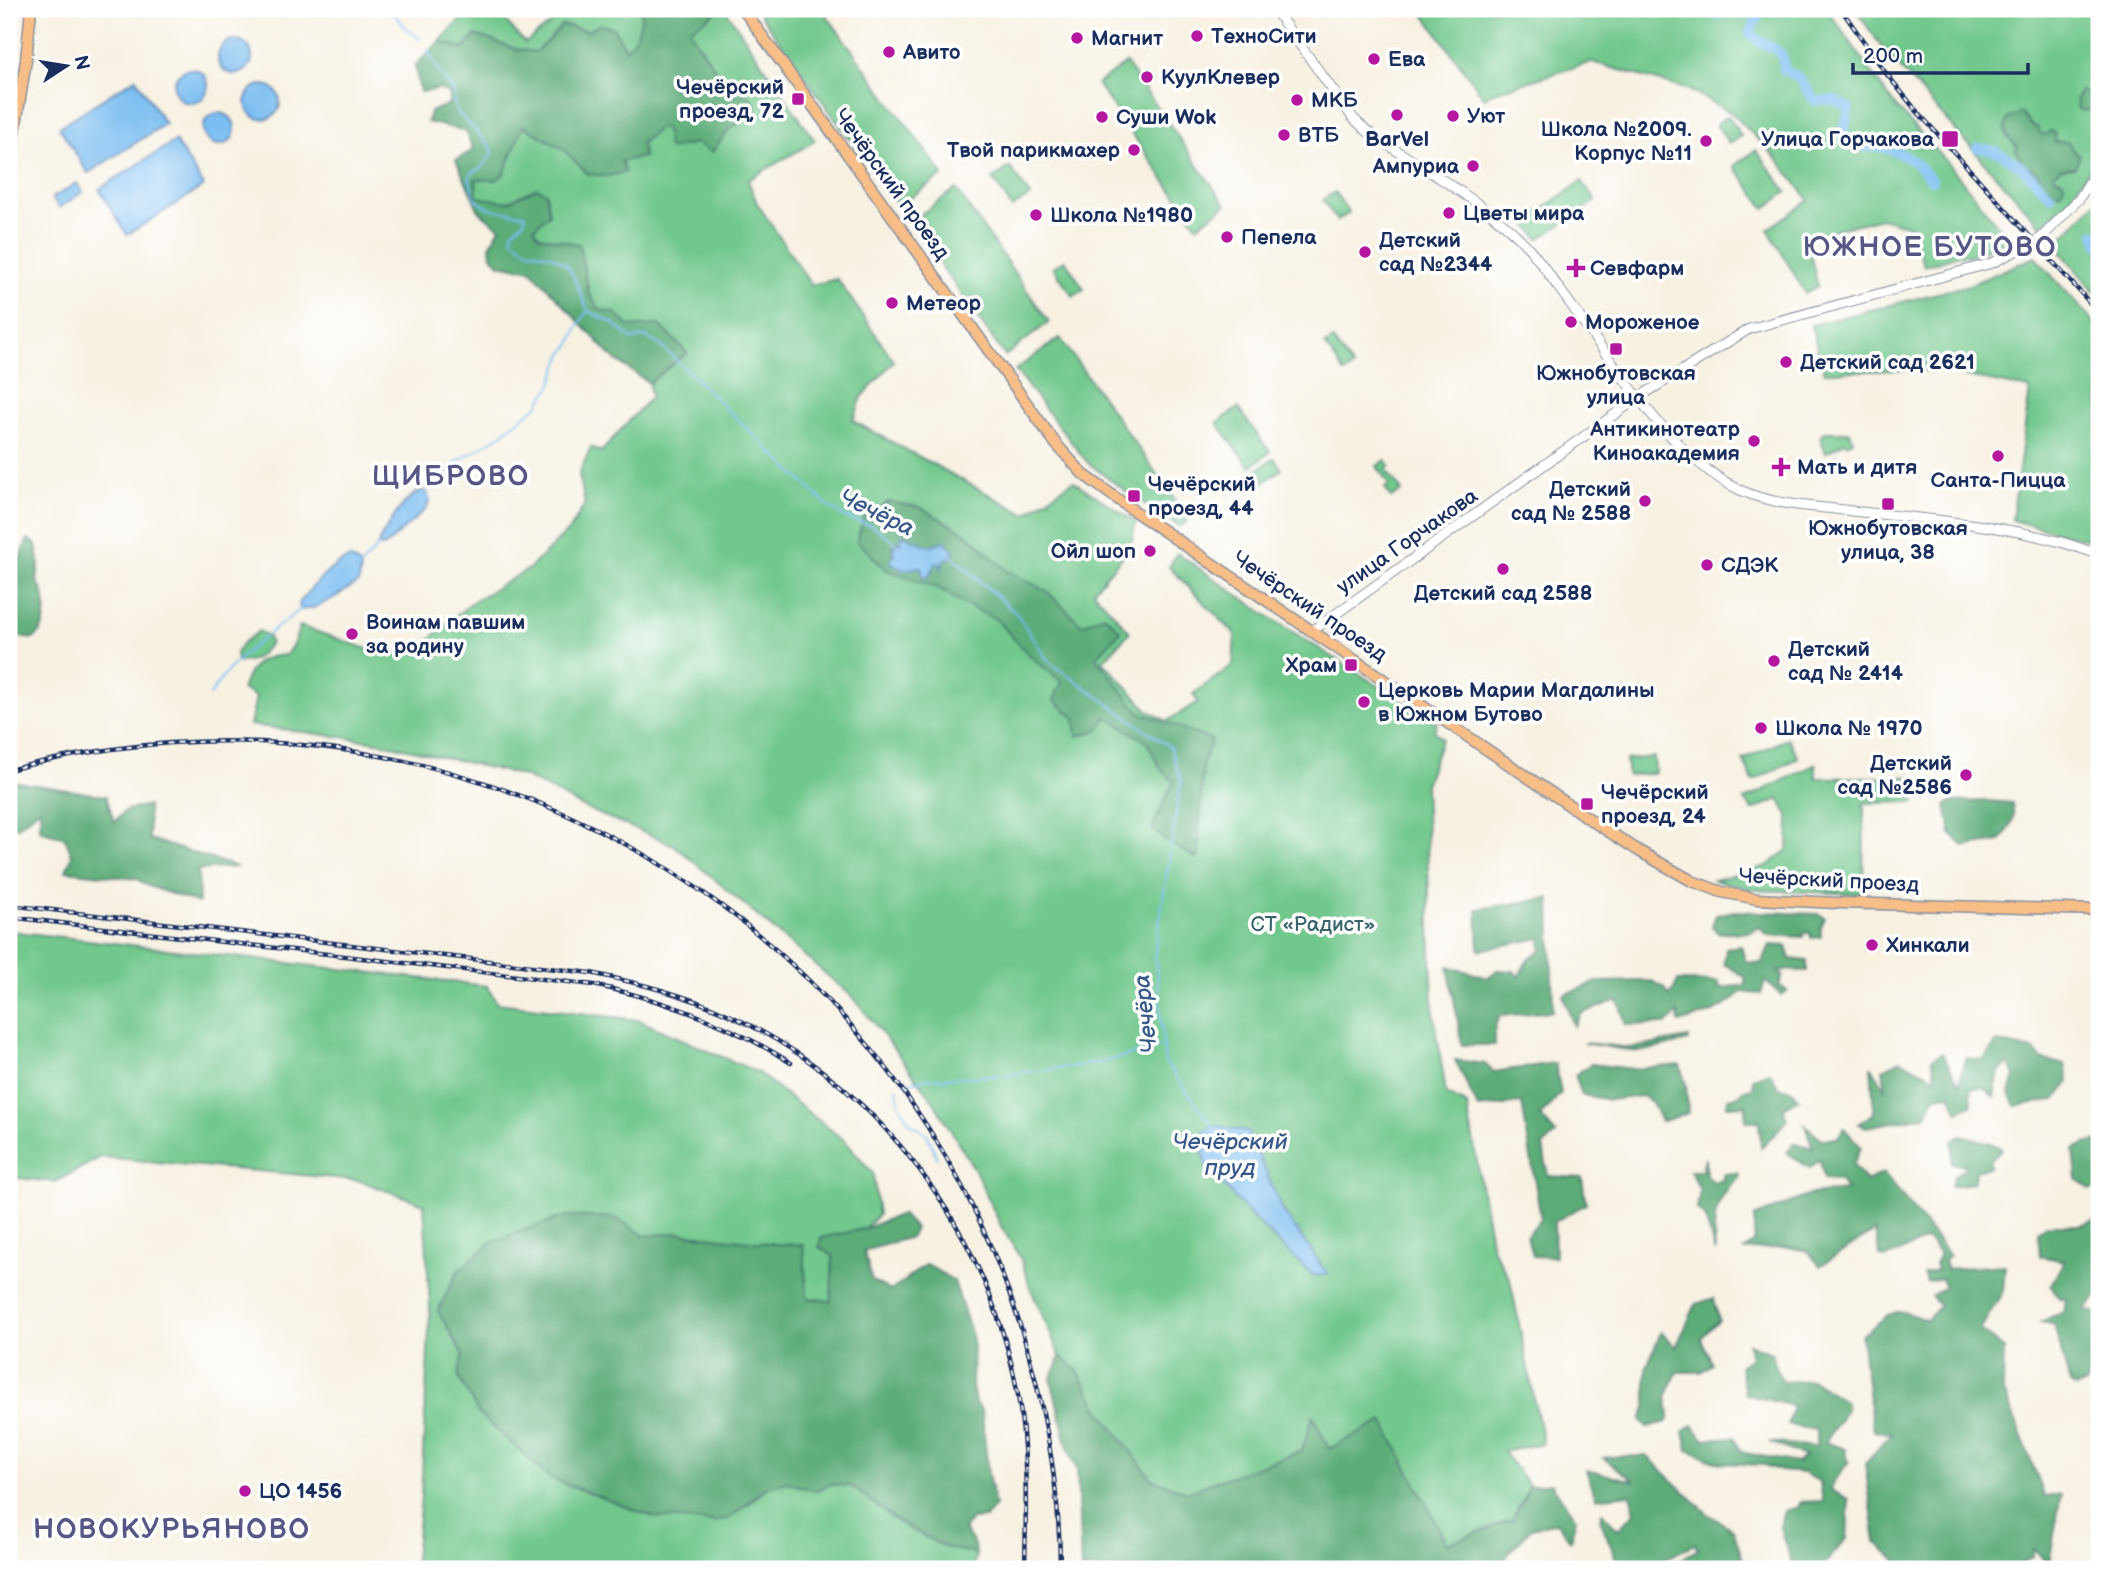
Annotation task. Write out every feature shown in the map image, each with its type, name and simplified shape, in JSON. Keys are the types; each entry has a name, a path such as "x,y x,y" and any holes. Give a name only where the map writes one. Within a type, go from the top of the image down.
{"main road":[{"path":"9,169 31,9"},
{"name":"Чечёрский проезд","path":"743,9 1056,444 1083,474 1639,851 1682,876 1722,892 1757,899 2099,910"}],"street":[{"path":"1274,9 1353,118 1367,131 1474,203 1527,246 1663,427 1688,454 1713,474 1753,495 1784,503 1985,527 2060,542 2099,555"},
{"name":"улица Горчакова","path":"1312,631 1640,397 1749,329 1992,263 2041,238 2070,209 2099,166"}],"green space":[{"path":"471,9 495,9 525,43 570,9 642,11 638,32 626,49 613,28 589,31 562,25 535,52 515,49 476,35 464,49 440,41"},
{"path":"640,9 721,9 691,29 691,33 725,84 736,95 749,95 755,104 752,116 730,128 712,152 696,143 668,149 666,129 659,128 641,143 644,157 621,161 625,172 607,176 588,174 563,149 523,126 504,174 496,180 476,179 477,197 507,202 537,188 546,193 549,214 534,228 539,236 579,244 589,294 600,310 615,313 630,327 660,325 687,353 649,383 613,358 531,270 499,264 492,256 490,246 500,228 479,211 456,160 473,150 466,131 427,122 430,112 449,104 450,94 440,89 420,92 415,66 440,41 464,49 476,35 515,49 535,52 562,25 588,31 600,24 613,28 626,49 636,36 642,11"},
{"name":"СТ «Радист»","path":"725,9 815,141 748,180 757,203 811,285 837,279 894,361 862,397 853,421 1025,514 1073,481 1136,522 1130,548 1093,591 1130,632 1103,661 1148,710 1167,721 1198,702 1193,694 1233,665 1235,634 1169,567 1177,553 1271,618 1437,723 1434,731 1442,738 1425,785 1433,1007 1446,1094 1467,1105 1492,1248 1510,1279 1543,1443 1503,1452 1530,1486 1512,1520 1447,1544 1328,1450 1314,1418 1302,1451 1187,1492 1152,1479 1099,1409 1077,1370 1060,1356 1021,1259 1001,1226 975,1170 930,1096 853,997 674,845 587,809 524,776 378,742 250,725 256,697 242,689 249,673 262,660 286,655 300,626 377,652 414,653 472,602 530,568 570,529 585,504 579,474 591,447 601,452 651,397 649,383 687,353 660,325 630,327 615,313 600,310 589,294 579,244 539,236 534,228 537,188 507,202 476,197 476,179 496,180 504,174 523,126 563,149 580,165 624,172 621,161 659,128 666,128 669,149 696,143 712,152 730,128 752,116 725,84 691,33 691,29","holes":["1248,1132 1283,1211 1327,1274 1313,1275 1255,1220 1206,1166"]},
{"path":"756,9 822,9 943,175 898,206"},
{"path":"1420,9 1827,9 1896,107 1948,163 2009,240 1970,256 1959,255 1924,266 1910,226 1881,218 1806,237 1818,286 1805,293 1768,229 1809,200 1779,161 1732,113 1689,90 1592,62 1494,92 1484,98"},
{"path":"1855,9 2099,9 2099,155 2067,203 2041,226 1884,50"},
{"path":"1126,63 1226,205 1197,226 1097,84"},
{"path":"2099,72 2099,95 2094,107 2086,111 2078,109 2076,99 2081,91 2090,92"},
{"path":"2021,113 2040,133 2044,135 2051,131 2055,134 2055,142 2068,142 2080,155 2075,167 2061,168 2054,173 2055,177 2063,181 2064,186 2060,193 2046,188 2037,172 2022,163 2017,146 2007,137 2005,127 2008,119"},
{"path":"1728,116 1741,136 1729,144 1716,124"},
{"path":"1756,150 1787,192 1765,208 1734,166"},
{"path":"1010,167 1030,196 1012,208 993,179"},
{"path":"1582,181 1596,201 1539,239 1525,222"},
{"path":"956,189 1049,322 1005,356 910,222"},
{"path":"1335,192 1349,213 1337,221 1323,200"},
{"path":"2099,198 2099,297 2055,245"},
{"path":"2035,257 2099,328 2099,543 2012,520 2030,389 1944,372 1824,372 1811,325 1969,285"},
{"path":"1065,260 1084,289 1073,296 1053,267"},
{"path":"1060,338 1186,515 1188,520 1183,525 1178,526 1087,462 1015,370"},
{"path":"1333,340 1353,367 1345,373 1325,345"},
{"path":"1238,408 1270,452 1250,467 1217,423"},
{"path":"1826,432 1850,432 1853,441 1847,444 1845,442 1826,453 1820,437"},
{"path":"1274,458 1282,469 1262,483 1254,472"},
{"path":"1386,460 1390,466 1386,470 1402,491 1391,498 1385,488 1389,485 1377,466"},
{"path":"888,502 920,507 970,536 1007,571 1047,591 1082,625 1104,615 1121,631 1096,657 1139,712 1212,740 1203,763 1198,859 1167,842 1152,828 1174,781 1162,771 1147,742 1106,717 1099,730 1077,736 1075,718 1054,700 1062,682 1029,655 996,619 938,588 886,570 857,541 864,517"},
{"path":"28,539 36,544 39,562 37,581 45,603 45,620 39,634 33,639 14,636 9,642 9,576 14,572"},
{"path":"259,631 268,636 270,643 256,658 237,662 236,653 243,643"},
{"path":"1788,738 1798,758 1753,781 1743,760"},
{"path":"1654,757 1655,773 1628,776 1626,760"},
{"path":"1816,764 1816,778 1915,777 1915,802 1864,803 1863,894 1753,890 1714,880 1767,866 1788,850 1789,817 1779,799 1753,810 1744,800"},
{"path":"11,781 106,796 114,822 126,810 148,806 149,839 237,867 198,870 199,903 148,886 137,879 66,871 72,856 65,838 40,830 40,808 18,827 9,826"},
{"path":"1950,802 2012,803 2013,819 2010,828 2000,841 1964,847 1951,834 1946,805"},
{"path":"1550,898 1553,1011 1500,1016 1495,1025 1495,1045 1462,1045 1448,966 1488,978 1497,970 1514,971 1518,977 1529,958 1541,951 1541,938 1479,950 1477,909"},
{"path":"1734,911 1819,914 1825,918 1821,926 1821,937 1811,938 1810,933 1803,933 1803,937 1768,935 1759,927 1749,932 1718,933 1712,926 1716,915"},
{"path":"9,931 487,986 497,1003 638,1020 757,1072 845,1141 873,1173 878,1215 864,1229 821,1238 833,1256 831,1301 807,1299 803,1245 678,1233 645,1236 616,1218 458,1271 449,1290 452,1337 550,1478 653,1517 748,1505 767,1487 787,1482 815,1491 830,1484 851,1486 898,1522 945,1547 976,1554 973,1569 414,1569 421,1496 430,1309 424,1204 357,1180 101,1157 55,1182 9,1177"},
{"path":"1770,945 1786,946 1790,959 1807,961 1807,971 1778,970 1783,975 1779,985 1787,991 1781,995 1765,981 1761,994 1740,992 1721,1008 1679,1023 1678,1013 1666,1024 1626,1025 1618,1000 1582,1013 1574,1026 1563,995 1597,982 1652,981 1663,987 1670,996 1678,981 1719,982 1719,988 1746,985 1745,977 1724,964 1726,948 1741,946 1746,962 1762,963"},
{"path":"1689,1038 1689,1041 1639,1052 1584,1043 1632,1048"},
{"path":"1997,1042 2034,1050 2041,1059 2065,1065 2069,1083 2055,1100 2016,1106 2010,1093 2015,1076 2009,1064 1999,1071 1994,1097 1984,1087 1971,1088 1972,1104 1958,1112 1950,1094 1936,1096 1925,1116 1866,1127 1859,1124 1874,1113 1871,1066 1886,1090 1883,1069 1901,1060 1936,1078 1932,1059 1942,1053 1959,1084 1966,1058 1983,1060"},
{"path":"1455,1060 1485,1064 1493,1072 1555,1063 1561,1093 1540,1116 1556,1134 1543,1146 1548,1176 1582,1178 1586,1204 1554,1222 1555,1257 1532,1256 1527,1235 1541,1219 1522,1103 1478,1108"},
{"path":"1591,1064 1633,1069 1680,1065 1686,1085 1688,1113 1661,1122 1652,1102 1642,1096 1610,1100 1582,1095 1575,1075"},
{"path":"1770,1072 1779,1088 1791,1090 1799,1099 1783,1108 1787,1119 1761,1147 1759,1121 1745,1121 1746,1105 1727,1106 1728,1098 1753,1088 1753,1078"},
{"path":"1805,1125 1822,1139 1837,1138 1844,1128 1861,1147 1853,1165 1866,1181 1884,1173 1949,1255 1944,1260 1946,1269 2005,1265 2003,1291 1980,1330 2004,1349 2003,1389 2045,1497 2061,1494 2049,1564 2034,1549 2032,1557 2011,1569 1901,1569 1902,1565 1876,1542 1865,1463 1892,1433 1873,1431 1861,1336 1888,1315 1900,1311 1927,1320 1940,1306 1931,1296 1945,1287 1941,1278 1927,1283 1923,1274 1937,1270 1935,1263 1940,1254 1927,1239 1887,1258 1880,1256 1875,1231 1820,1266 1808,1251 1787,1247 1744,1250 1754,1242 1754,1217 1812,1194 1846,1190 1840,1180 1824,1179 1820,1159 1810,1168 1787,1153 1794,1143 1813,1148"},
{"path":"1961,1135 1991,1143 2002,1149 1990,1160 1990,1167 1976,1170 1973,1183 1951,1186 1954,1175 1966,1169 1965,1165 1952,1163 1953,1140"},
{"path":"2099,1141 2099,1188 2090,1190 2077,1179 2074,1150 2084,1144"},
{"path":"1705,1158 1706,1176 1714,1182 1723,1180 1723,1174 1738,1173 1739,1178 1723,1195 1716,1212 1715,1253 1705,1216 1697,1209 1700,1190 1690,1171 1702,1171"},
{"path":"901,1214 915,1228 911,1237 864,1251 872,1281 891,1291 926,1264 954,1281 973,1339 972,1386 975,1403 982,1412 988,1474 995,1506 985,1518 971,1519 964,1529 973,1542 976,1554 945,1547 898,1522 851,1486 830,1484 815,1491 787,1482 767,1487 730,1518 713,1522 653,1517 550,1478 479,1414 458,1376 463,1355 438,1311 458,1271 493,1241 566,1216 616,1218 645,1236 678,1233 803,1245 807,1298 831,1301 833,1256 819,1247 821,1238 864,1229"},
{"path":"2099,1219 2099,1294 2085,1310 2099,1314 2099,1326 2087,1384 2074,1387 2070,1384 2054,1325 2041,1322 2064,1311 2066,1299 2060,1299 2051,1285 2064,1261 2040,1256 2038,1232 2047,1225 2081,1225"},
{"path":"1714,1298 1719,1320 1701,1338 1712,1364 1701,1372 1677,1372 1667,1395 1669,1418 1666,1422 1647,1427 1641,1420 1646,1408 1646,1369 1661,1332 1676,1347 1696,1304"},
{"path":"1748,1344 1771,1353 1782,1382 1812,1380 1846,1402 1846,1410 1825,1442 1845,1449 1849,1461 1833,1482 1831,1490 1849,1499 1847,1538 1820,1569 1795,1569 1780,1527 1784,1511 1799,1507 1800,1502 1823,1501 1820,1482 1804,1473 1781,1471 1764,1465 1720,1463 1688,1450 1684,1431 1693,1425 1703,1439 1734,1437 1741,1452 1797,1463 1805,1456 1769,1442 1816,1447 1816,1430 1788,1425 1793,1406 1745,1394 1740,1366 1751,1358"},
{"path":"1060,1356 1077,1370 1099,1409 1152,1479 1187,1492 1302,1451 1313,1416 1329,1449 1383,1421 1447,1544 1512,1520 1530,1486 1551,1483 1576,1519 1570,1540 1557,1522 1531,1528 1505,1558 1511,1569 1081,1569 1077,1470 1068,1448 1051,1379"},
{"path":"1647,1456 1708,1514 1733,1530 1746,1569 1664,1569 1698,1549 1694,1544 1646,1569 1620,1569 1600,1519 1602,1512 1618,1529 1635,1513 1630,1494 1596,1498 1586,1470 1635,1481 1603,1458"}],"water":[{"path":"235,40 247,45 252,57 247,69 235,74 223,69 218,57 223,45"},
{"path":"191,69 203,74 208,86 203,98 191,103 179,98 174,86 179,74"},
{"path":"136,78 165,124 88,173 59,127"},
{"path":"263,85 275,90 280,102 275,114 263,119 251,114 246,102 251,90"},
{"path":"219,113 231,117 235,129 231,141 219,145 207,141 203,129 207,117"},
{"path":"175,141 204,186 127,235 99,189"},
{"path":"77,183 83,192 59,208 52,198"},
{"path":"422,490 427,493 430,501 426,509 384,547 378,546 397,512"},
{"path":"902,535 929,546 945,541 953,550 953,557 944,559 941,570 941,563 936,563 929,576 923,578 921,567 903,570 890,562 894,555 892,550 897,542 900,543"},
{"path":"350,558 361,566 359,582 313,608 300,609 299,602 316,583"},
{"name":"Чечёрский пруд","path":"1212,1125 1248,1132 1283,1211 1328,1275 1313,1275 1255,1220 1206,1166 1200,1136"}],"waterway":[{"name":"Чечёра","path":"390,9 408,30 420,39"},
{"path":"1705,9 1713,14 1738,9 1756,11 1758,16 1750,33 1780,53 1784,70 1798,77 1815,101 1834,100 1849,108 1843,134 1860,146 1880,147 1907,157 1932,180"},
{"name":"Чечёра","path":"428,50 434,64 454,92 454,105 458,113 490,146 493,153 469,179 476,198 493,209 526,215 523,222 512,232 513,240 528,250 552,256 566,264 588,311 613,323 632,339 646,337 660,345 829,507 846,518 873,526 896,543"},
{"path":"1977,148 1988,149 2008,158 2051,196"},
{"path":"2095,234 2099,244"},
{"path":"426,493 458,461 495,439 537,406 551,386 562,355 571,344 587,312"},
{"path":"360,566 378,547"},
{"name":"Чечёра","path":"953,557 1017,614 1049,662 1170,747 1181,781 1155,952 1165,1062 1212,1125"},
{"path":"210,696 239,659 302,608"},
{"path":"905,1083 924,1079 1005,1075 1100,1063 1163,1046"},
{"path":"897,1088 899,1103 909,1122 927,1134 937,1158"}],"railway":[{"path":"1841,9 1885,72 1915,109 2099,313"},
{"path":"9,770 172,743 331,748 485,783 628,845 756,933 867,1044 957,1177 1021,1328 1030,1357 1050,1447 1060,1569"},
{"path":"9,905 591,973 694,1001 727,1014 782,1044 833,1080 879,1122 919,1169 953,1221 982,1276 1003,1334 1018,1395 1026,1482 1025,1569"},
{"path":"9,917 594,985 646,998 696,1015 744,1036 791,1063"}],"place":[{"name":"ТехноСити","path":"1197,36"},
{"name":"Магнит","path":"1077,38"},
{"name":"Авито","path":"889,52"},
{"name":"Ева","path":"1374,59"},
{"name":"КуулКлевер","path":"1147,77"},
{"name":"Чечёрский проезд, 72","path":"798,99"},
{"name":"МКБ","path":"1297,100"},
{"name":"BarVel","path":"1397,115"},
{"name":"Уют","path":"1453,116"},
{"name":"Суши Wok","path":"1102,117"},
{"name":"ВТБ","path":"1284,135"},
{"name":"Улица Горчакова","path":"1950,139"},
{"name":"Школа №2009. Корпус №11","path":"1706,141"},
{"name":"Твой парикмахер","path":"1134,150"},
{"name":"Ампуриа","path":"1473,166"},
{"name":"Цветы мира","path":"1449,213"},
{"name":"Школа №1980","path":"1036,215"},
{"name":"Пепела","path":"1227,237"},
{"name":"Детский сад №2344","path":"1365,252"},
{"name":"Севфарм","path":"1576,268"},
{"name":"Метеор","path":"892,303"},
{"name":"Мороженое","path":"1571,322"},
{"name":"Южнобутовская улица","path":"1616,349"},
{"name":"Детский сад 2621","path":"1786,362"},
{"name":"Антикинотеатр Киноакадемия","path":"1754,441"},
{"name":"Санта-Пицца","path":"1998,456"},
{"name":"Мать и дитя","path":"1781,467"},
{"name":"Чечёрский проезд, 44","path":"1134,496"},
{"name":"Детский сад № 2588","path":"1645,501"},
{"name":"Южнобутовская улица, 38","path":"1888,504"},
{"name":"Ойл шоп","path":"1150,551"},
{"name":"СДЭК","path":"1707,565"},
{"name":"Детский сад 2588","path":"1503,569"},
{"name":"Воинам павшим за родину","path":"352,634"},
{"name":"Детский сад № 2414","path":"1774,661"},
{"name":"Храм","path":"1351,665"},
{"name":"Церковь Марии Магдалины в Южном Бутово","path":"1364,702"},
{"name":"Школа № 1970","path":"1761,728"},
{"name":"Детский сад №2586","path":"1966,775"},
{"name":"Чечёрский проезд, 24","path":"1587,804"},
{"name":"Хинкали","path":"1872,945"},
{"name":"ЦО 1456","path":"245,1491"}],"district":[{"name":"ЮЖНОЕ БУТОВО","path":"1930,246"},
{"name":"ЩИБРОВО","path":"451,475"},
{"name":"НОВОКУРЬЯНОВО","path":"172,1528"}]}
